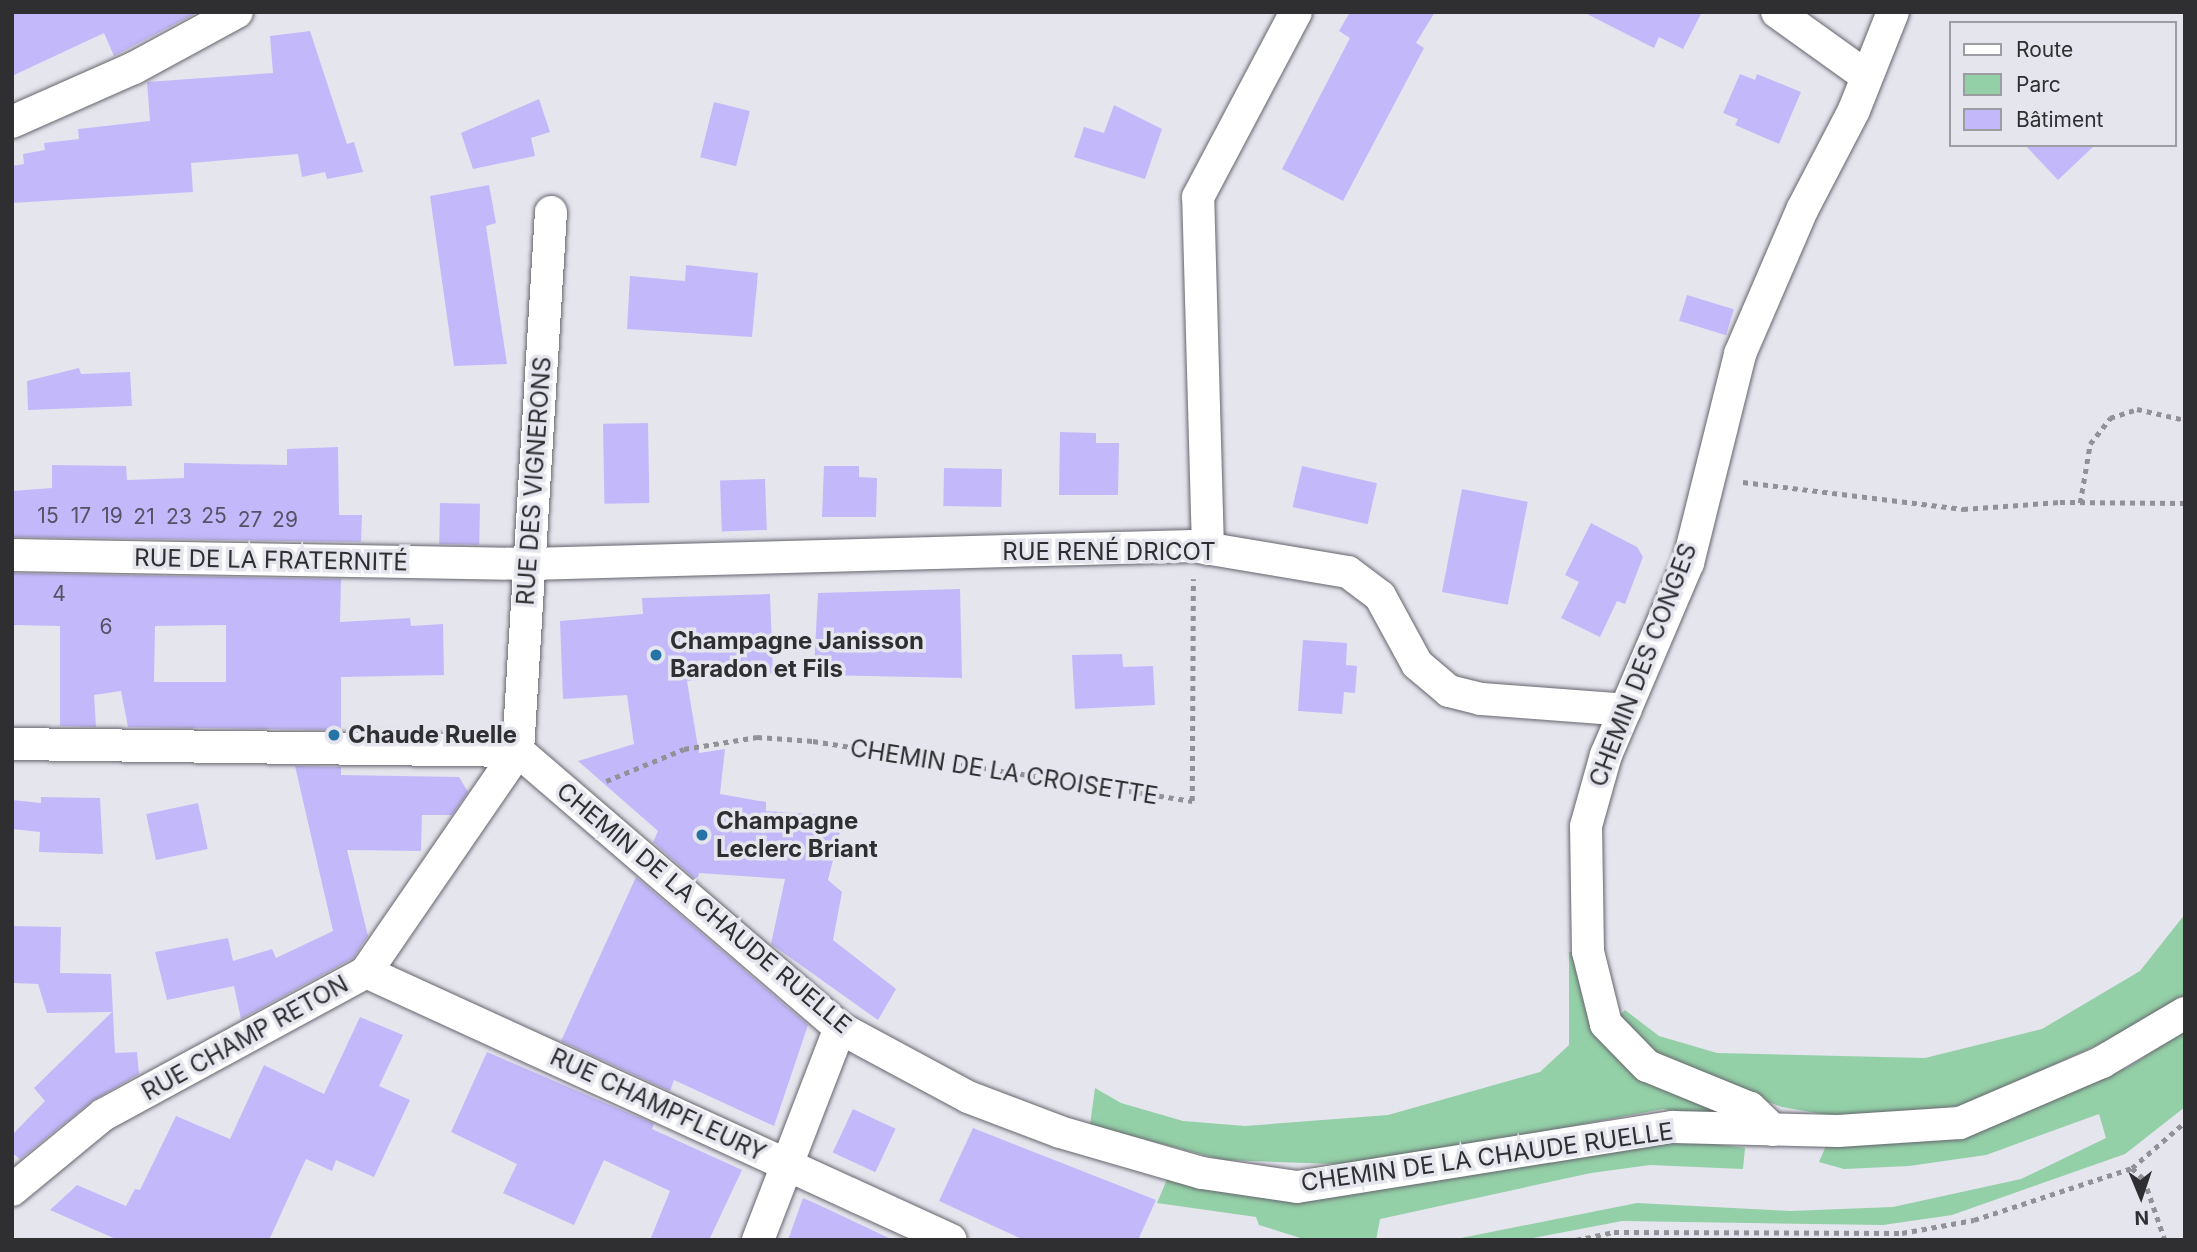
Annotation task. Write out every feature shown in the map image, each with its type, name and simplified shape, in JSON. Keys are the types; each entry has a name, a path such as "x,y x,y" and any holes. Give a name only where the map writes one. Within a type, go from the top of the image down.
{"street":[{"path":"12,122 134,68 237,12"},
{"path":"1201,548 1198,197 1296,12"},
{"path":"1777,12 1865,75"},
{"name":"CHEMIN DES CONGES","path":"1773,1130 1750,1108 1647,1066 1606,1024 1597,999 1588,952 1586,826 1598,776 1688,564 1707,478 1740,354 1893,12"},
{"name":"RUE DES VIGNERONS","path":"518,751 551,212"},
{"name":"RUE RENÉ DRICOT","path":"529,564 1201,548 1329,566 1356,578 1393,612 1417,664 1449,691 1481,699 1626,710"},
{"name":"RUE DE LA FRATERNITÉ","path":"12,555 529,564"},
{"path":"12,744 518,751"},
{"name":"CHEMIN DE LA CHAUDE RUELLE","path":"518,751 839,1028 968,1097 1060,1132 1202,1173 1297,1187 1611,1134 1673,1127 1773,1130 1960,1123 2102,1062 2185,1013"},
{"name":"RUE CHAMP RETON","path":"12,1190 103,1115 366,972 518,751"},
{"name":"RUE CHAMPFLEURY","path":"366,972 951,1240"},
{"path":"758,1240 839,1028"}],"path":[{"path":"2080,503 2090,444 2110,418 2137,409 2185,421"},
{"path":"1707,478 1963,509 2080,503 2185,503"},
{"name":"CHEMIN DE LA CROISETTE","path":"571,795 684,749 757,737 827,743 1192,802 1201,548"},
{"path":"1576,1240 1614,1232 1902,1233 1974,1220 2132,1168 2185,1122"},
{"path":"2132,1168 2144,1179 2165,1240"}],"green space":[{"path":"2185,914 2185,995 2139,1026 1966,1105 1845,1118 1782,1107 1695,1076 1634,1040 1619,1016 1625,1010 1659,1036 1717,1053 1925,1058 2042,1029 2140,971"},
{"path":"1569,952 1575,952 1587,1011 1725,1103 1712,1119 1663,1109 1376,1163 1334,1164 1223,1160 1090,1125 1095,1088 1121,1103 1183,1121 1245,1126 1388,1115 1540,1072 1569,1045"},
{"path":"2185,1031 2185,1107 2125,1154 1952,1215 1883,1225 1622,1221 1523,1240 1451,1240 1637,1203 1790,1211 1893,1207 2021,1179 2106,1138 2099,1114 1986,1155 1909,1166 1844,1169 1819,1162 1826,1146 1966,1138 2128,1067"},
{"path":"1689,1141 1745,1148 1743,1169 1650,1165 1591,1173 1380,1219 1376,1240 1307,1240 1259,1225 1256,1217 1157,1203 1168,1177 1346,1195 1465,1171"}],"building":[{"path":"12,12 198,12 114,56 104,33 12,76"},
{"path":"1350,12 1435,12 1416,43 1424,48 1343,201 1282,169 1350,38 1339,31"},
{"path":"1583,12 1702,12 1683,49 1659,37 1654,48"},
{"path":"310,31 347,144 354,142 363,172 327,179 325,172 302,177 298,154 191,163 193,192 12,203 12,166 24,164 23,154 45,150 44,143 79,139 78,129 150,121 147,82 273,73 270,36"},
{"path":"1740,74 1755,80 1757,74 1801,92 1779,144 1735,125 1738,119 1723,113"},
{"path":"539,99 550,132 531,138 535,156 473,169 461,133"},
{"path":"714,102 750,111 736,166 700,157"},
{"path":"1114,105 1162,129 1145,179 1074,157 1084,127 1104,133"},
{"path":"2027,147 2093,147 2058,180"},
{"path":"489,185 496,223 486,226 507,364 454,366 430,196"},
{"path":"686,265 758,273 752,337 627,329 630,276 685,281"},
{"path":"1687,295 1734,309 1726,335 1679,321"},
{"path":"79,368 81,374 130,372 132,406 28,410 27,381"},
{"path":"648,423 649,503 604,504 603,424"},
{"path":"1060,432 1096,433 1096,443 1119,443 1118,495 1059,495"},
{"path":"338,447 339,515 362,515 361,542 12,537 12,491 52,488 52,465 126,466 127,480 184,478 184,463 287,465 287,449"},
{"path":"824,466 859,466 859,477 877,478 876,517 822,517"},
{"path":"1302,466 1377,483 1368,524 1293,507"},
{"path":"944,468 1002,469 1001,507 943,506"},
{"path":"765,479 767,530 722,532 720,481"},
{"path":"1462,489 1528,502 1508,605 1442,592"},
{"path":"440,503 480,504 479,545 439,544"},
{"path":"1591,523 1637,547 1643,557 1625,604 1617,601 1600,637 1561,618 1579,582 1565,575"},
{"path":"12,573 341,579 340,622 410,618 411,626 443,624 444,675 341,677 341,730 128,727 121,691 94,695 96,727 60,726 60,626 12,625","holes":["226,625 226,682 154,682 155,626"]},
{"path":"960,589 962,678 820,675 814,668 818,593"},
{"path":"770,594 773,673 687,681 699,753 725,749 720,794 766,802 766,811 844,816 828,880 842,892 833,940 896,989 878,1020 771,944 785,879 699,873 697,881 653,842 658,831 578,761 634,744 627,695 563,699 560,621 643,614 642,598"},
{"path":"1303,640 1347,643 1346,665 1357,666 1355,693 1344,692 1342,714 1298,711"},
{"path":"1122,654 1123,667 1153,666 1155,705 1075,709 1072,655"},
{"path":"295,766 341,767 341,775 459,777 468,792 452,815 422,815 421,851 347,850 368,936 353,958 241,1019 234,986 167,1000 155,952 228,938 233,961 272,949 276,958 333,931"},
{"path":"41,797 100,798 103,854 39,852 40,832 12,829 12,800 41,803"},
{"path":"198,803 208,849 156,860 146,814"},
{"path":"636,877 808,1025 774,1126 674,1080 670,1091 561,1041"},
{"path":"12,926 61,927 60,973 111,974 115,1053 137,1052 139,1074 92,1101 20,1159 12,1153 12,1135 45,1101 34,1088 112,1012 47,1013 38,984 12,983"},
{"path":"360,1017 403,1035 379,1086 410,1100 374,1177 336,1160 332,1171 306,1159 269,1240 118,1240 50,1210 77,1185 126,1206 135,1189 140,1190 176,1116 230,1139 264,1065 324,1094"},
{"path":"487,1052 654,1124 652,1129 742,1170 709,1240 650,1240 670,1191 604,1160 574,1225 503,1193 517,1164 451,1132"},
{"path":"853,1109 896,1129 875,1172 833,1153"},
{"path":"973,1128 1156,1200 1138,1240 1024,1240 939,1201"},
{"path":"803,1198 819,1205 893,1240 788,1240"}],"place":[{"name":"Champagne Janisson Baradon et Fils","path":"656,655"},
{"name":"Chaude Ruelle","path":"334,735"},
{"name":"Champagne Leclerc Briant","path":"702,835"}]}
